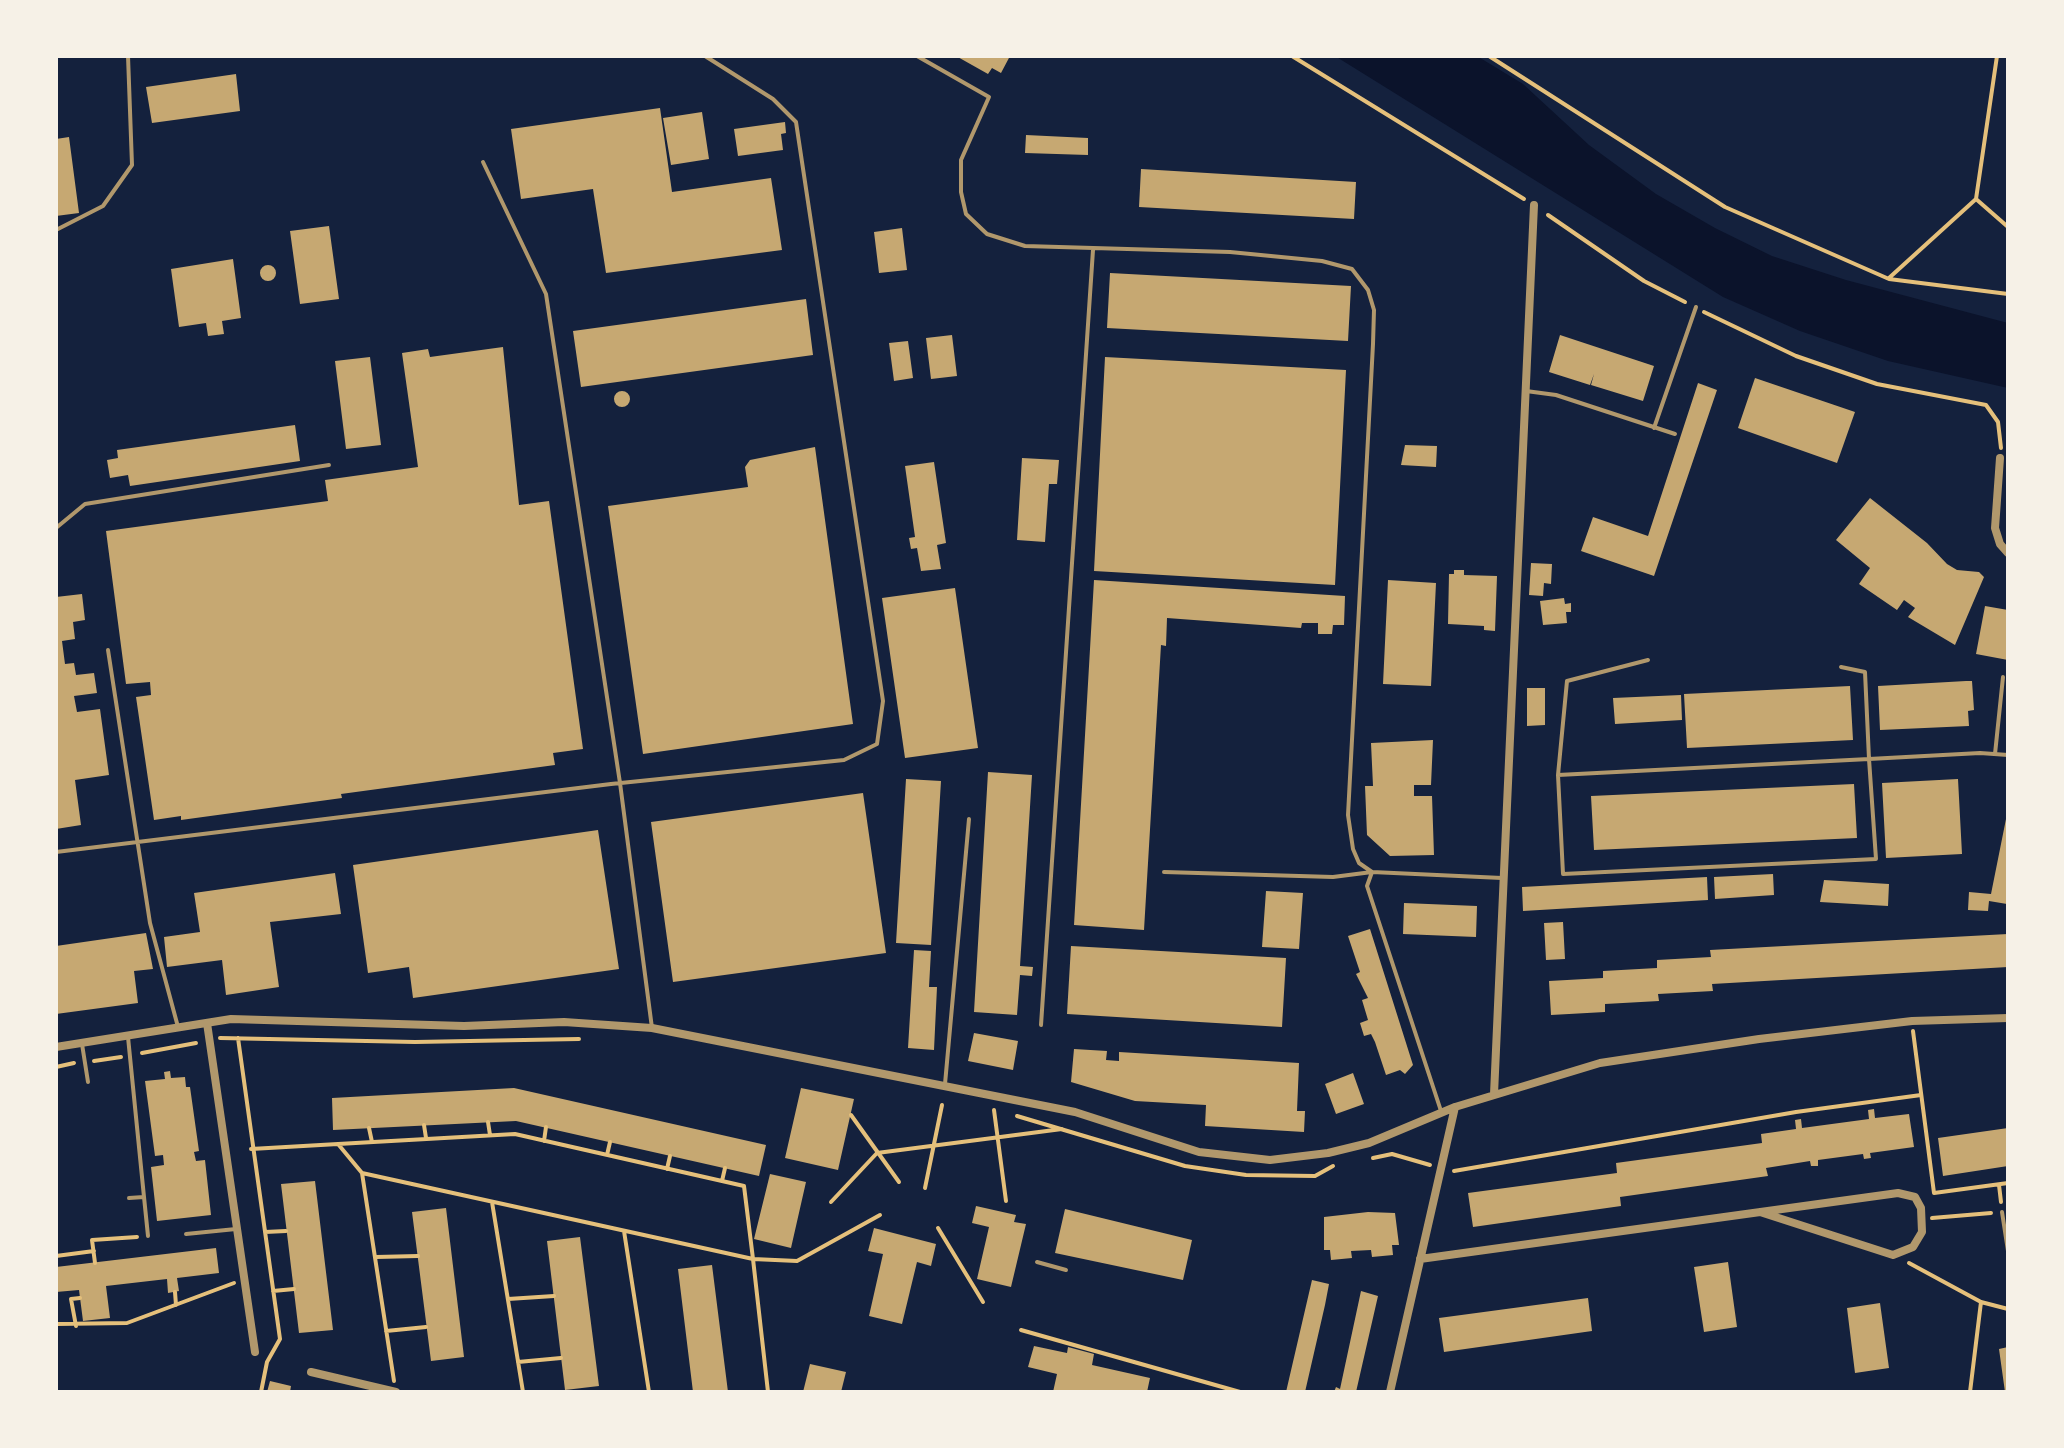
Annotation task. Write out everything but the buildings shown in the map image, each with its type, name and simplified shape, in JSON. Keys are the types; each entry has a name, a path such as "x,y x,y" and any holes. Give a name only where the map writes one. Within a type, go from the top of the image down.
{"street":[{"path":"1494,1094 1534,205"},
{"path":"2000,458 1995,528 2000,544 2008,553"},
{"path":"56,1047 231,1019 464,1026 564,1022 652,1028 1075,1112 1199,1152 1270,1160 1328,1153 1369,1143 1455,1107 1600,1063 1759,1039 1912,1021 2008,1018"},
{"path":"207,1023 255,1352"},
{"path":"1390,1392 1455,1107"},
{"path":"1420,1259 1760,1212 1898,1193 1915,1197 1922,1219 1922,1232 1913,1247 1893,1255 1760,1212"},
{"path":"311,1372 396,1392"}],"lane":[{"path":"56,230 103,206 132,165 128,56"},
{"path":"56,852 620,783 844,760 877,744 883,701 796,122 773,99 705,56"},
{"path":"917,56 989,97 961,160 961,192 966,214 987,234 1025,246 1230,252 1322,261 1352,269 1368,290 1374,310 1373,344 1348,815 1353,849 1359,863 1372,872"},
{"path":"483,162 546,294 620,783 652,1028"},
{"path":"1041,1025 1093,250"},
{"path":"1654,428 1696,307"},
{"path":"1526,391 1556,395 1675,434"},
{"path":"56,528 85,504 329,465"},
{"path":"108,650 150,923 178,1027"},
{"path":"1648,660 1567,681 1558,775 1563,874 1876,859 1865,672 1841,667"},
{"path":"1995,754 2003,677"},
{"path":"1558,775 2008,755"},
{"path":"945,1084 969,819"},
{"path":"1164,872 1333,877 1372,872 1504,878"},
{"path":"1372,872 1367,886 1441,1112"},
{"path":"128,1034 148,1236"},
{"path":"82,1042 88,1082"},
{"path":"129,1198 144,1197"},
{"path":"2002,1212 2008,1251"},
{"path":"186,1234 236,1229"},
{"path":"1037,1262 1066,1270"}],"path":[{"path":"1292,56 1534,205 1644,281 1745,335 1877,384 1986,405 2002,432 2000,458"},
{"path":"1489,56 1725,207 1889,279 2008,294"},
{"path":"1889,279 1976,199 1997,56"},
{"path":"1976,199 2008,227"},
{"path":"231,1019 238,1037 251,1149 280,1339 267,1362 261,1392"},
{"path":"1912,1021 1934,1193 2008,1183"},
{"path":"56,1067 238,1037 415,1042 593,1038"},
{"path":"1362,1160 1392,1154 1452,1171 1796,1112 1921,1095"},
{"path":"936,1099 950,1102"},
{"path":"925,1188 931,1146 942,1105"},
{"path":"979,1107 1185,1166 1246,1175 1315,1176 1347,1163"},
{"path":"994,1110 1006,1201"},
{"path":"851,1115 899,1182"},
{"path":"488,1122 490,1135"},
{"path":"424,1125 426,1138"},
{"path":"544,1141 546,1127"},
{"path":"369,1128 372,1142"},
{"path":"831,1202 877,1153 1064,1129"},
{"path":"251,1149 515,1134 744,1186 768,1392"},
{"path":"607,1155 610,1142"},
{"path":"338,1144 362,1173 396,1392"},
{"path":"667,1169 670,1156"},
{"path":"722,1181 725,1168"},
{"path":"362,1173 753,1259 797,1261 880,1215"},
{"path":"1922,1219 2002,1212 1999,1185"},
{"path":"492,1202 523,1392"},
{"path":"938,1228 983,1302"},
{"path":"264,1232 286,1231"},
{"path":"624,1231 649,1392"},
{"path":"95,1263 92,1240 148,1236"},
{"path":"56,1256 94,1251"},
{"path":"1893,1255 1981,1302 2008,1309"},
{"path":"375,1257 418,1256"},
{"path":"56,1324 127,1323 243,1279"},
{"path":"273,1291 294,1289"},
{"path":"175,1292 176,1305"},
{"path":"508,1299 554,1296"},
{"path":"76,1326 71,1299 80,1298"},
{"path":"1970,1392 1981,1302"},
{"path":"386,1331 426,1327"},
{"path":"1021,1330 1240,1392"},
{"path":"518,1362 561,1358"}],"water":[{"path":"1335,56 1477,56 1523,84 1589,145 1656,194 1715,228 1772,256 1846,280 2008,323 2008,388 1888,361 1800,331 1723,297"}]}
